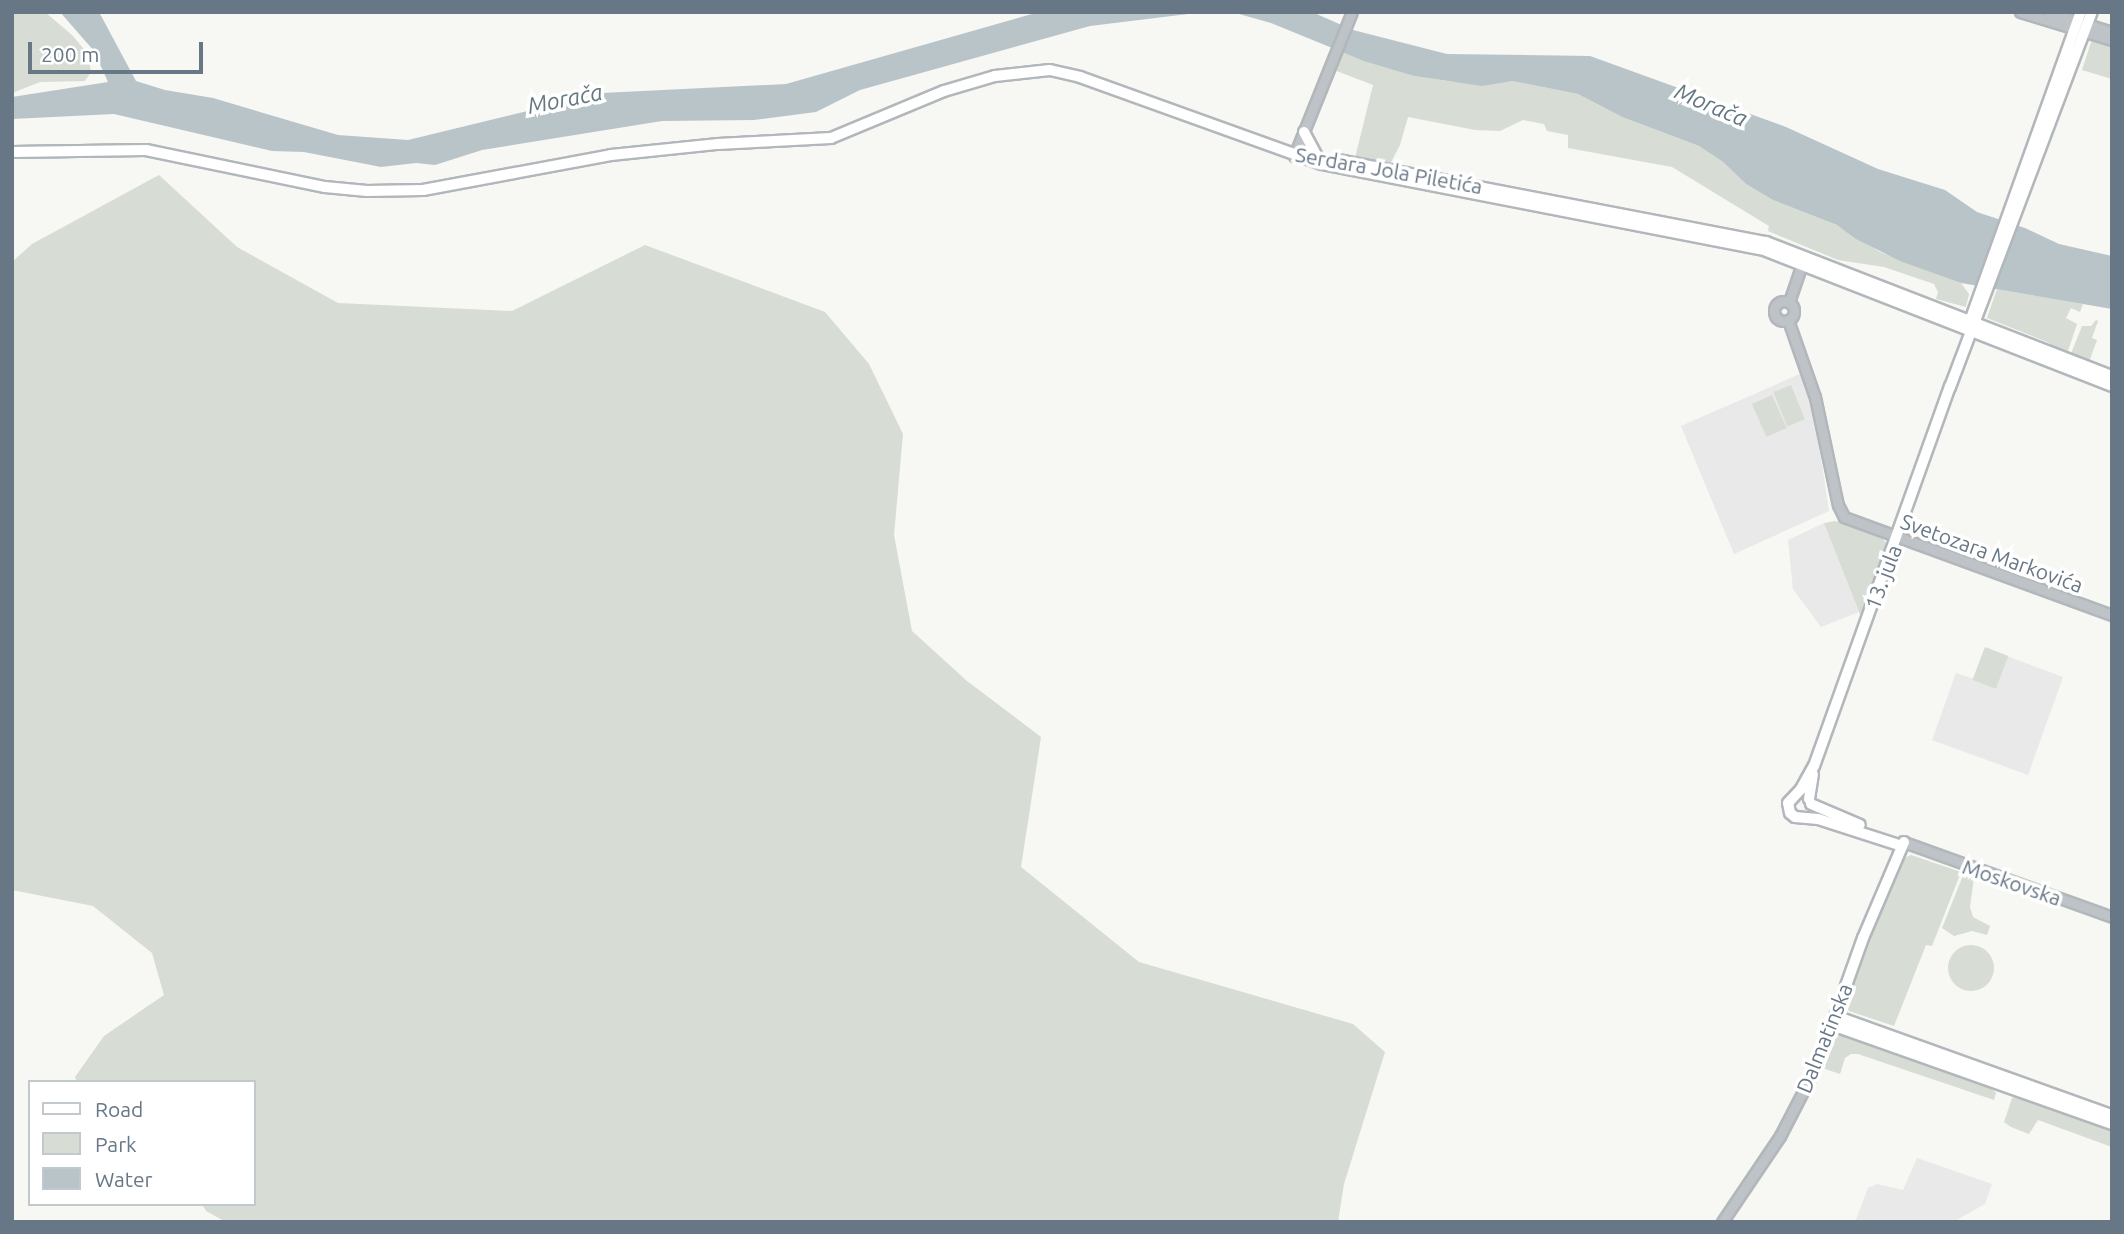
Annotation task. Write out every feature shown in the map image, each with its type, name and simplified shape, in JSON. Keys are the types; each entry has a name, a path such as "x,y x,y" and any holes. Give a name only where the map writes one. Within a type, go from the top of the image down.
{"main road":[{"name":"13. jula","path":"1814,766 2083,21"},
{"name":"Serdara Jola Piletića","path":"12,152 149,150 327,187 377,191 425,189 611,155 718,144 831,138 929,96 992,76 1032,70 1076,75 1292,153 1320,160 1461,191 1728,240 1803,260"},
{"path":"1304,132 1320,160"},
{"name":"Serdara Jola Piletića","path":"1320,160 1749,237 1972,326"},
{"path":"1972,326 2112,376"},
{"path":"1972,326 2112,386"},
{"path":"1814,766 1806,816 1795,817 1788,810 1788,800 1797,794 1814,766"},
{"path":"1797,794 1810,802"},
{"name":"Moskovska","path":"1810,802 1906,845"},
{"name":"Moskovska","path":"1806,816 1906,845"},
{"path":"1879,839 1891,855 1893,871"},
{"name":"Dalmatinska","path":"1833,1021 1863,939 1906,845"},
{"path":"1833,1021 2112,1115"},
{"path":"1833,1021 2112,1124"}],"street":[{"path":"1292,153 1304,132 1352,12"},
{"path":"2020,12 2083,21 2112,40"},
{"path":"2049,12 2112,32"},
{"path":"1788,302 1803,260"},
{"path":"1779,302 1788,302 1794,310 1788,320 1778,319 1774,309 1779,302"},
{"name":"Svetozara Markovića","path":"1788,320 1815,397 1840,512 1861,525 2112,615"},
{"name":"Moskovska","path":"1906,845 2112,917"},
{"name":"Dalmatinska","path":"1722,1222 1793,1114 1833,1021"}],"shaded area":[{"path":"1802,373 1810,387 1829,511 1734,554 1681,426"},
{"path":"1824,523 1859,612 1821,627 1793,589 1788,540"},
{"path":"1988,649 2063,677 2028,775 1932,740 1956,673 1977,680"},
{"path":"1917,1158 1992,1184 1985,1204 1953,1222 1855,1222 1868,1188 1877,1184 1903,1190"}],"green space":[{"path":"12,12 45,12 72,35 88,54 91,72 85,81 40,82 12,93"},
{"path":"2092,39 2112,45 2112,79 2082,70"},
{"path":"1342,51 1414,76 1454,82 1512,81 1578,94 1622,117 1699,146 1723,162 1746,184 1773,200 1837,225 1880,252 1961,283 1969,294 1966,307 1936,299 1938,292 1934,284 1884,267 1838,260 1768,231 1769,226 1672,167 1568,148 1568,135 1547,131 1544,124 1523,120 1500,131 1475,130 1408,117 1400,145 1387,170 1354,162 1373,85 1334,70"},
{"path":"159,175 237,247 338,303 512,311 645,245 825,312 869,364 903,434 894,535 912,631 967,681 1041,737 1021,867 1139,962 1353,1024 1385,1052 1344,1184 1338,1222 226,1222 206,1211 203,1206 256,1206 256,1080 76,1080 75,1077 104,1036 164,995 152,953 93,906 12,890 12,262 32,244"},
{"path":"1997,289 2083,304 2080,312 2071,308 2066,318 2077,324 2067,354 2047,342 1987,318"},
{"path":"2098,321 2092,338 2097,340 2089,362 2070,356 2082,326 2091,326"},
{"path":"1791,385 1805,419 1787,426 1773,392"},
{"path":"1772,395 1787,428 1767,437 1752,404"},
{"path":"1835,521 1883,539 1886,543 1861,617 1824,523"},
{"path":"1985,647 2008,656 1996,689 1972,680"},
{"path":"1911,855 1961,872 1932,946 1926,945 1894,1026 1849,1011 1846,1006 1856,974 1853,972 1874,923 1904,858"},
{"path":"1964,873 1974,877 1970,907 1973,917 1990,926 1987,935 1972,931 1954,936 1942,928"},
{"path":"1971,945 1987,952 1994,968 1987,984 1971,991 1955,984 1948,968 1955,952"},
{"path":"1839,1035 1992,1089 1996,1093 1994,1100 1858,1054 1845,1058 1840,1074 1825,1069 1823,1063 1829,1046"},
{"path":"2019,1096 2112,1128 2112,1147 2038,1120 2029,1134 2011,1127 2004,1122 2012,1098"}],"water":[{"name":"Morača","path":"60,12 99,12 136,81 165,90 213,98 338,135 408,140 602,93 786,84 1039,12 1312,12 1353,30 1447,54 1590,56 1786,127 1878,169 1945,190 1977,212 2025,228 2059,244 2112,256 2112,309 1961,283 1900,261 1856,239 1837,225 1773,200 1746,184 1723,162 1699,146 1622,117 1578,94 1512,81 1482,86 1414,76 1364,61 1271,23 1239,14 1188,14 1090,26 860,90 816,112 754,120 662,121 482,150 435,165 416,163 381,167 304,152 272,151 114,114 12,119 12,97 108,82 94,51"}]}
